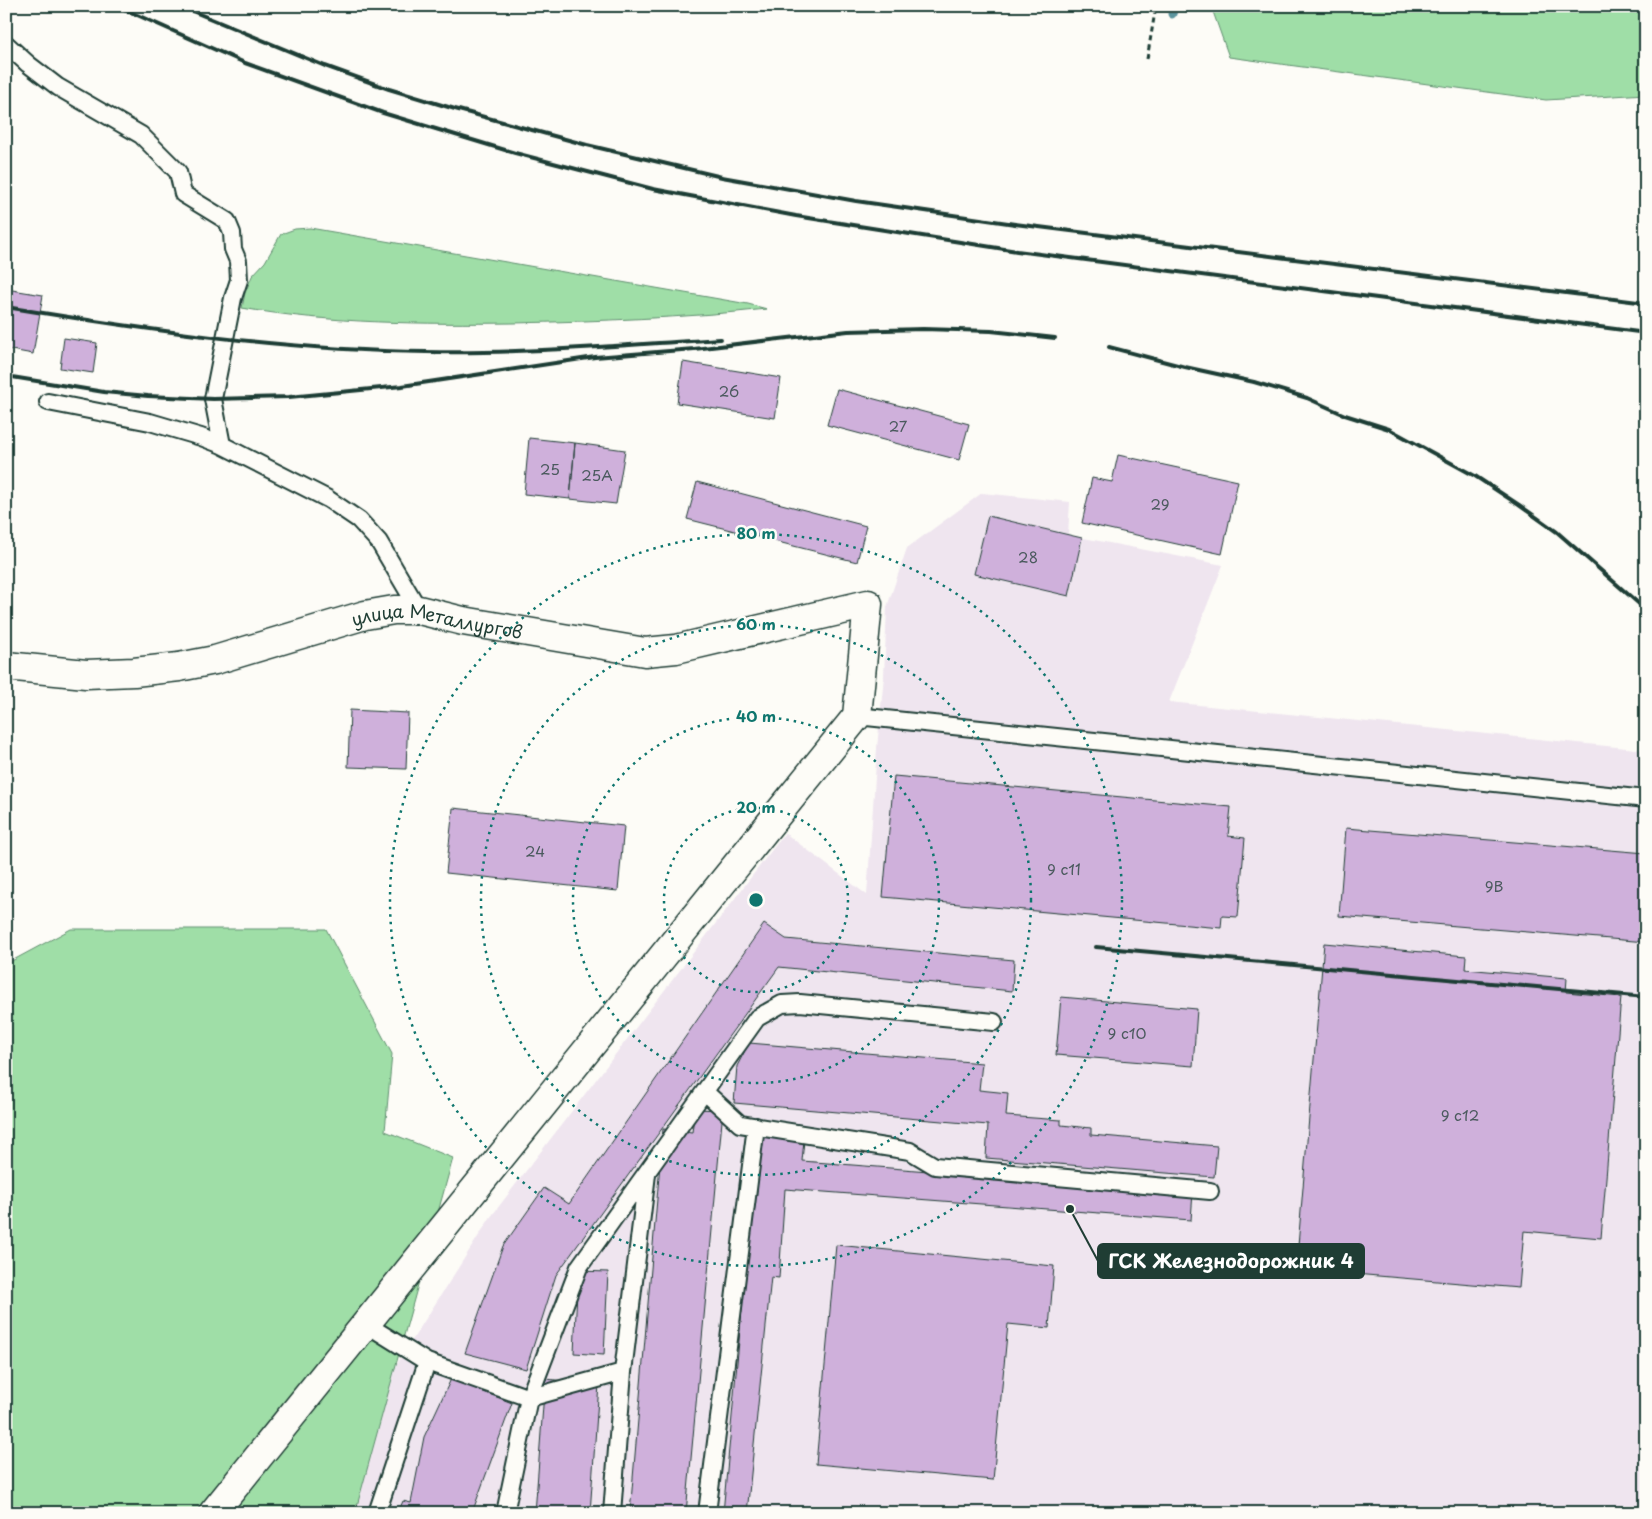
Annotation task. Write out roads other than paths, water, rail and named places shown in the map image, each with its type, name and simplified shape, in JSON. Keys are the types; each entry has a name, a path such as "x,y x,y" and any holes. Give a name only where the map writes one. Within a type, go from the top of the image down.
{"street":[{"name":"улица Металлургов","path":"6,666 86,674 134,672 179,667 216,660 365,615 394,610 419,610 463,621 645,652 676,649 868,604 857,716"},
{"path":"213,1513 857,716"}],"lane":[{"path":"6,44 28,64 58,86 141,136 178,172 183,194 227,221 232,233 233,249 238,262 239,280 232,298 213,399 222,444"},
{"path":"48,402 150,422 222,444 328,499 359,520 379,542 419,610"},
{"path":"857,716 1646,799"},
{"path":"505,1513 529,1398 578,1267 757,1018 782,1004 800,1003 994,1022"},
{"path":"705,1092 740,1124 910,1152 935,1166 1210,1191"},
{"path":"707,1513 756,1126"},
{"path":"612,1513 623,1372 647,1171"},
{"path":"366,1324 427,1362 529,1398 623,1372"},
{"path":"377,1513 427,1362"}],"waterway":[{"path":"1172,14 1174,6"}],"railway":[{"path":"117,6 245,63 383,113 515,153 653,189 796,216 1017,251 1646,333"},
{"path":"180,6 325,66 389,89 587,145 722,177 856,201 1015,224 1646,303"},
{"path":"6,307 163,331 268,343 373,350 500,352 721,339"},
{"path":"6,376 104,392 148,396 213,399 289,397 402,386 595,357 694,349 848,331 923,329 991,331 1055,338"},
{"path":"1109,347 1185,367 1254,382 1307,398 1345,415 1389,429 1475,476 1519,505 1557,532 1646,610"},
{"path":"1096,947 1646,997"}],"place":[{"name":"ГСК Железнодорожник 4","path":"1070,1209"}]}
